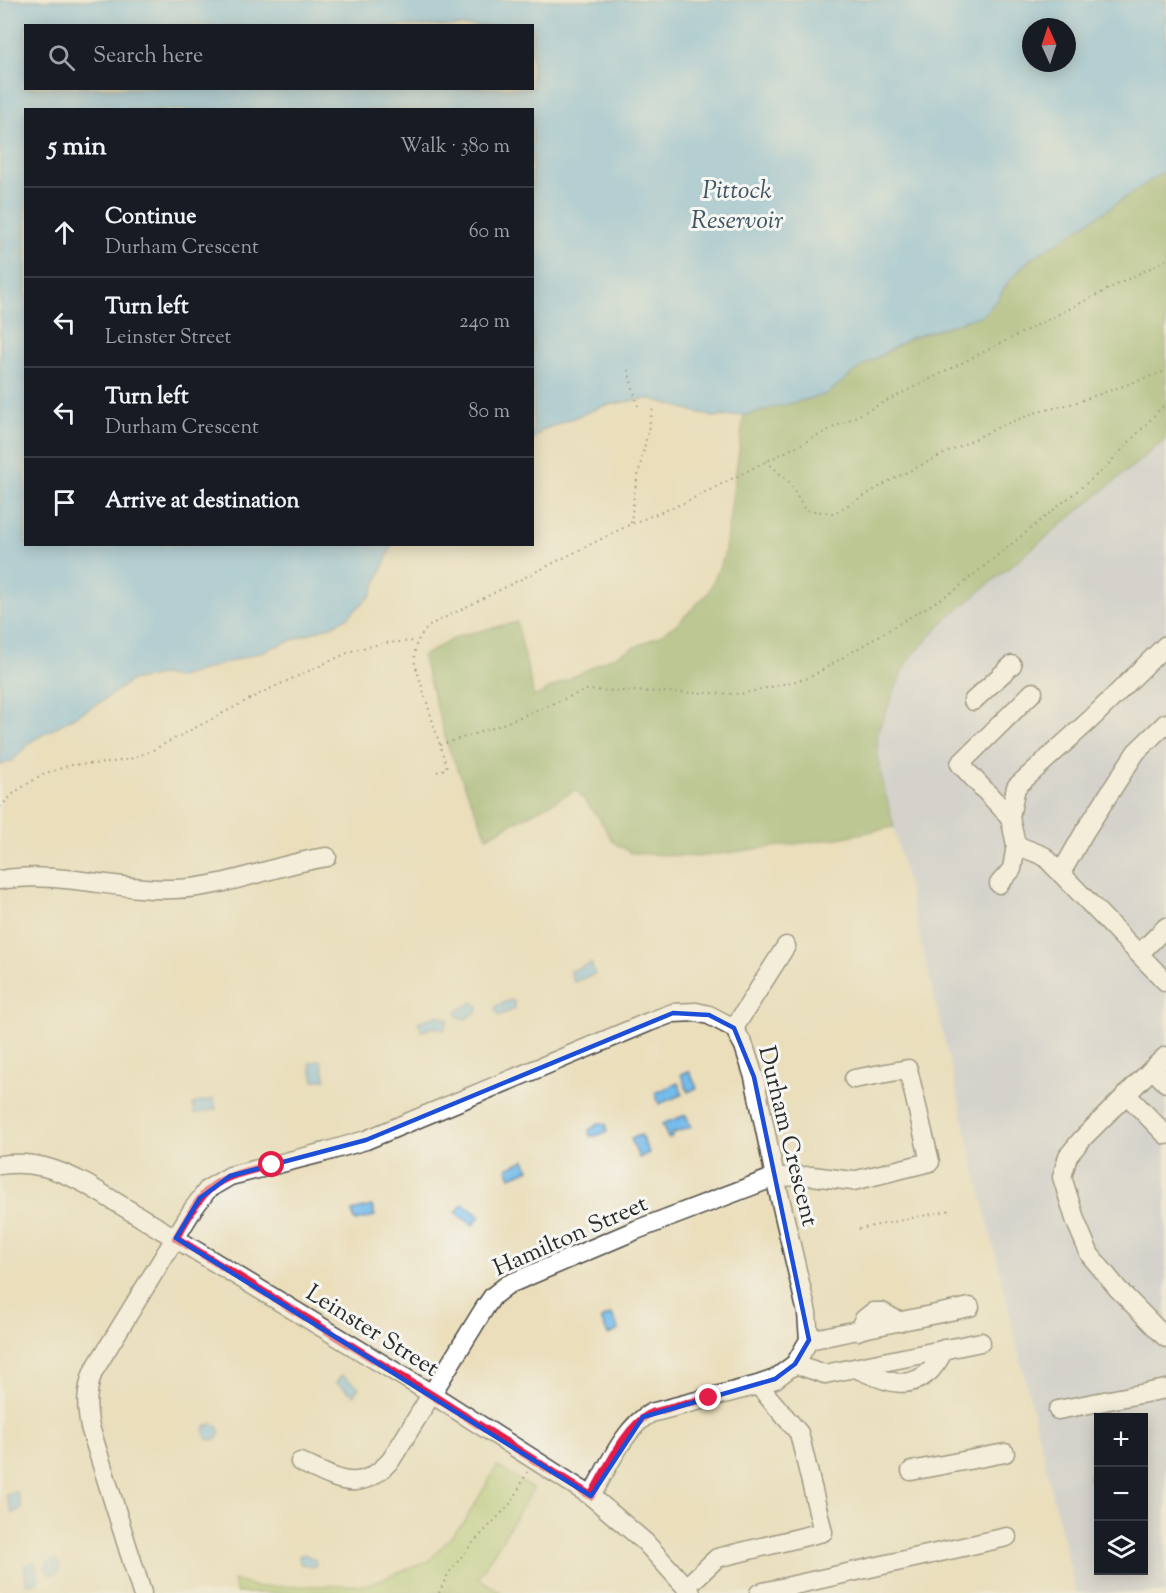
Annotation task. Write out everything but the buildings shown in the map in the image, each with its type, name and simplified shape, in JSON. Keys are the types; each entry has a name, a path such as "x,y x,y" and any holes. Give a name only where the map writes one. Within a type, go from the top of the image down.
{"street":[{"path":"999,884 1012,869 1016,845 1010,818 1016,787 1166,645"},
{"path":"973,701 1012,665"},
{"path":"1010,818 960,764 1033,692"},
{"path":"1061,873 1136,752 1166,723"},
{"path":"1016,845 1044,856 1166,981"},
{"path":"0,880 28,877 58,878 116,886 174,890 221,883 300,860 327,856"},
{"path":"1139,954 1166,927"},
{"path":"734,1028 786,946"},
{"name":"Durham Crescent","path":"142,1593 90,1427 86,1409 88,1389 93,1372 200,1198 217,1182 230,1176 366,1140 673,1013 696,1012 709,1015 734,1028 744,1046 754,1077 807,1313 809,1340"},
{"path":"1166,1056 1082,1139 1068,1156 1062,1177 1076,1222 1090,1255 1118,1289 1166,1338"},
{"name":"Hamilton Street","path":"300,1462 334,1478 350,1482 363,1481 381,1471 391,1460 493,1296 507,1285 633,1231 775,1177 812,1176 853,1181 930,1162 908,1069 854,1079"},
{"path":"1152,1069 1166,1083"},
{"path":"1126,1095 1166,1136"},
{"name":"Leinster Street","path":"0,1165 17,1162 31,1163 64,1173 176,1238 430,1394 591,1496 645,1542 689,1590"},
{"path":"591,1496 630,1433 643,1417 651,1413 758,1385 775,1378 795,1364 809,1340 970,1307"},
{"path":"795,1364 825,1374 981,1342"},
{"path":"855,1368 884,1381 909,1383 928,1373 939,1361 944,1349"},
{"path":"689,1590 717,1558 823,1532 799,1433 758,1385"},
{"path":"1058,1410 1166,1389"},
{"path":"911,1471 1005,1453"},
{"path":"759,1593 1007,1537"}],"path":[{"path":"437,772 447,768 415,664 416,641 432,624 631,524 684,503 1166,260"},
{"path":"628,370 638,406"},
{"path":"766,461 789,482 805,510 834,513 895,478 1001,426 1037,412 1071,404 1166,371"},
{"path":"439,745 494,728 586,690 741,694 809,678 956,590 1104,469 1166,403"},
{"path":"631,524 634,494 653,408"},
{"path":"0,807 15,792 43,774 71,765 130,759 153,750 263,692 354,650 384,643 416,641"},
{"path":"859,1229 951,1210"},
{"path":"438,1593 448,1574 470,1545 513,1501 533,1459"}],"highlighted area":[{"path":"673,1013 709,1015 734,1028 754,1077 809,1340 795,1364 775,1379 643,1417 591,1496 176,1238 200,1198 230,1176 366,1140"}],"shaded area":[{"path":"1166,439 1166,1593 1076,1593 882,778 876,743 878,731 906,663 946,619"}],"green space":[{"path":"1166,170 1166,439 946,619 906,663 878,731 877,743 879,767 894,827 839,838 698,857 631,853 613,842 599,818 576,790 487,837 448,747 422,656 458,636 517,622 534,697 659,636 679,622 708,593 724,556 744,415 827,394 859,368 911,338 982,315 1030,259"},
{"path":"1094,1452 1094,1485 1089,1478 1092,1469 1091,1454"},
{"path":"497,1466 533,1489 478,1578 502,1593 237,1593 233,1580 257,1587 367,1585 429,1561 465,1521"}],"water":[{"name":"Pittock Reservoir","path":"0,0 1166,0 1166,170 1030,259 982,315 910,338 859,368 827,394 744,415 714,417 652,399 635,400 603,406 543,430 534,438 534,108 24,108 24,546 392,546 371,595 347,618 252,655 176,678 161,675 130,681 104,700 33,740 12,761 0,765"},
{"path":"591,963 595,974 574,982 570,971"},
{"path":"510,1000 514,1001 515,1009 499,1016 495,1009 496,1006"},
{"path":"473,1002 478,1005 478,1011 465,1019 458,1017 456,1011"},
{"path":"437,1015 449,1019 444,1030 434,1027 422,1031 418,1022"},
{"path":"321,1060 326,1079 314,1081 310,1063"},
{"path":"689,1071 697,1088 688,1092 681,1074"},
{"path":"678,1083 683,1094 659,1104 655,1093"},
{"path":"213,1099 216,1109 195,1114 193,1104"},
{"path":"686,1115 691,1127 671,1134 672,1137 668,1138 662,1124"},
{"path":"600,1123 606,1124 607,1132 590,1136 589,1130"},
{"path":"641,1135 649,1153 639,1158 631,1139"},
{"path":"525,1160 529,1169 511,1177 507,1168"},
{"path":"463,1204 480,1216 473,1225 456,1213"},
{"path":"372,1206 375,1216 355,1221 352,1211"},
{"path":"612,1314 619,1330 608,1335 601,1319"},
{"path":"341,1375 359,1387 354,1395 336,1383"},
{"path":"212,1424 218,1426 220,1432 218,1438 212,1440 206,1438 204,1432 206,1426"},
{"path":"17,1492 22,1509 12,1513 6,1495"},
{"path":"304,1554 315,1559 316,1565 312,1567 300,1564 299,1556"},
{"path":"50,1560 56,1560 60,1567 56,1574 50,1574 46,1570 46,1564"},
{"path":"35,1562 39,1577 36,1583 28,1584 25,1565"}],"route":[{"path":"272,1165 241,1172 217,1182 200,1198 176,1238 591,1496 630,1433 643,1417 709,1398"}]}
